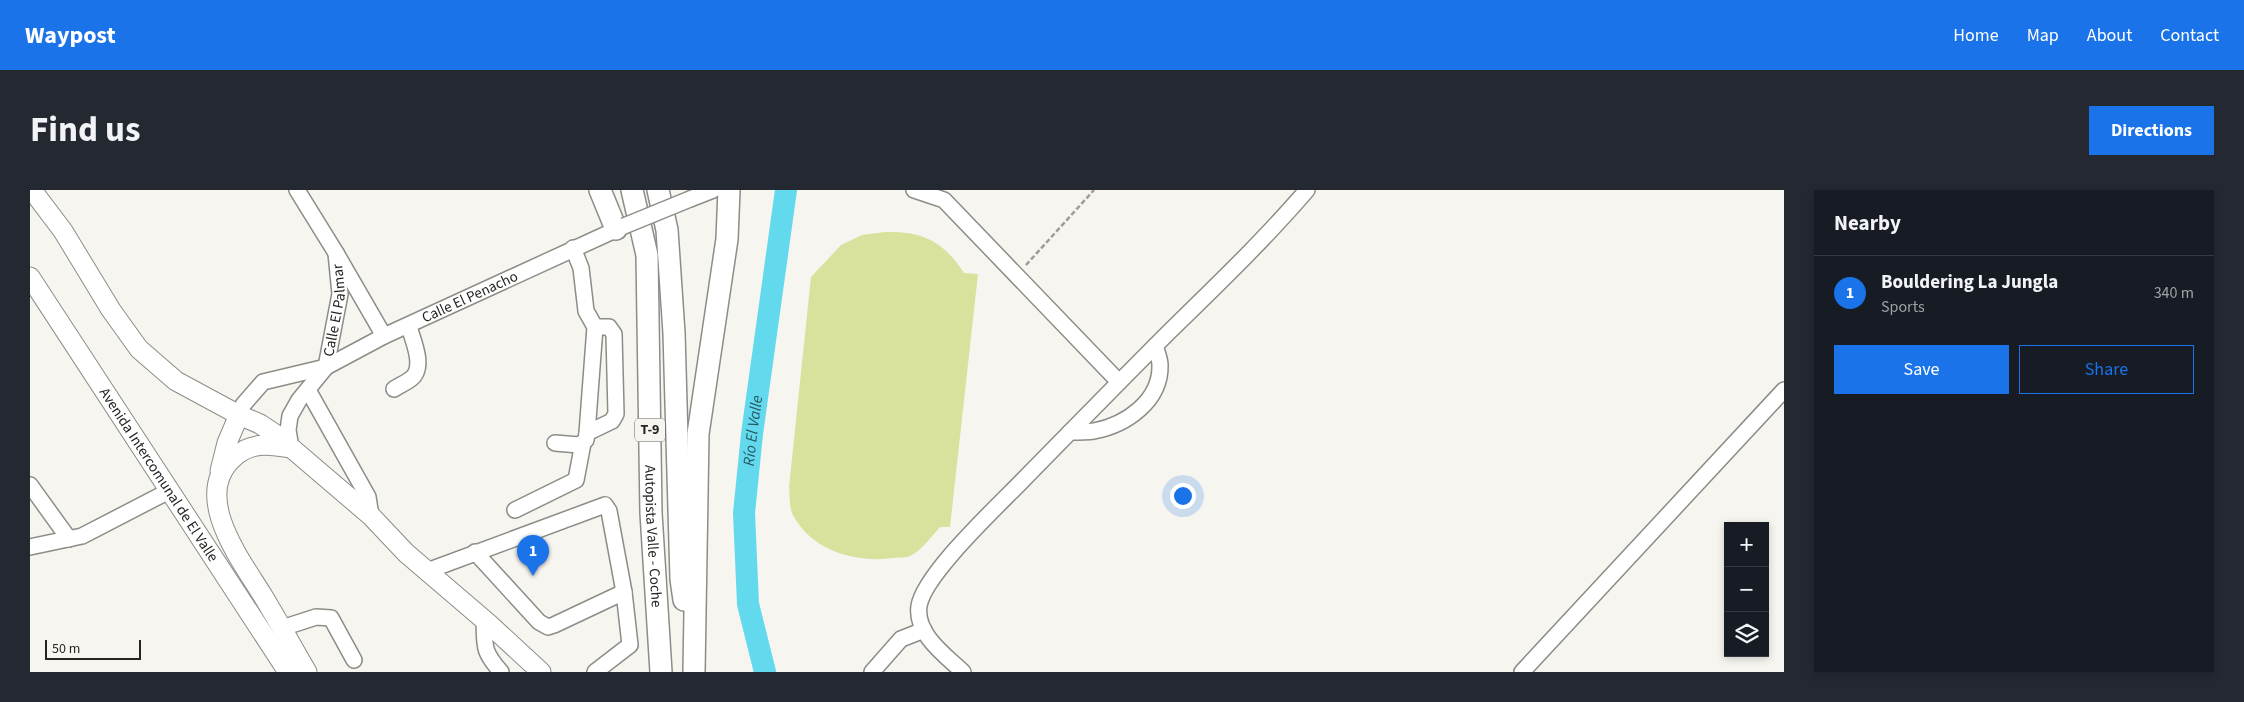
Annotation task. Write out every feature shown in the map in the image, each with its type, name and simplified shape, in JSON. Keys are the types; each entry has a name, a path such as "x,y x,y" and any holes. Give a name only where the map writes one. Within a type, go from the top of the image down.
{"highway":[{"path":"600,190 620,227"},
{"name":"Autopista Valle - Coche","path":"632,190 647,255 651,513 662,672"},
{"name":"Autopista Valle - Coche","path":"658,190 667,230 674,333 681,579 694,672"},
{"path":"694,672 698,434 728,239 729,190"}],"main road":[{"path":"32,190 63,231 111,310 139,349 176,381 239,415 260,424 291,448 371,516 406,553 484,619 541,672"},
{"name":"Avenida Intercomunal de El Valle","path":"30,277 288,672"},
{"path":"239,415 227,443 220,474 217,496 220,516 234,550 307,672"},
{"path":"220,474 236,455 249,447 267,444 291,448"}],"street":[{"name":"Calle El Palmar","path":"296,190 336,253 384,336"},
{"name":"Calle El Penacho","path":"326,367 384,336 573,248 713,190"},
{"path":"914,190 944,200 1119,382"},
{"path":"963,672 928,638 920,622 919,606 926,586 965,539 1272,230 1307,190"},
{"path":"515,510 576,480 585,438 595,327 586,310 581,268 573,248"},
{"name":"Calle El Palmar","path":"326,367 340,294 336,253"},
{"path":"394,389 414,377 417,371 418,362 409,326"},
{"path":"555,443 579,445 585,438 615,419 616,390 612,331 610,327 595,327"},
{"path":"1070,432 1093,431 1120,422 1146,403 1157,387 1160,365 1155,346"},
{"path":"239,415 243,405 263,382 326,367"},
{"path":"291,448 288,430 290,416 326,367"},
{"path":"590,389 616,390"},
{"path":"308,390 368,497 371,516"},
{"path":"1522,672 1784,390"},
{"path":"30,485 36,503 69,539"},
{"path":"30,547 82,536 169,491"},
{"path":"428,571 605,505 609,511 624,592 630,645 595,672"},
{"path":"475,552 539,622 548,626 554,625 624,592"},
{"path":"282,628 316,617 331,618 354,660"},
{"path":"484,619 486,651 488,657 501,672"},
{"path":"872,672 902,639 924,630"}],"path":[{"path":"1016,275 1094,190"}],"green space":[{"path":"885,232 910,233 931,240 948,253 964,273 978,274 950,527 940,527 922,547 908,557 866,559 838,552 825,547 813,539 792,514 789,487 811,277 841,245 862,235"}],"waterway":[{"name":"Río El Valle","path":"765,672 748,604 744,513 752,434 786,190"}],"place":[{"name":"Bouldering La Jungla","path":"533,576"}]}
